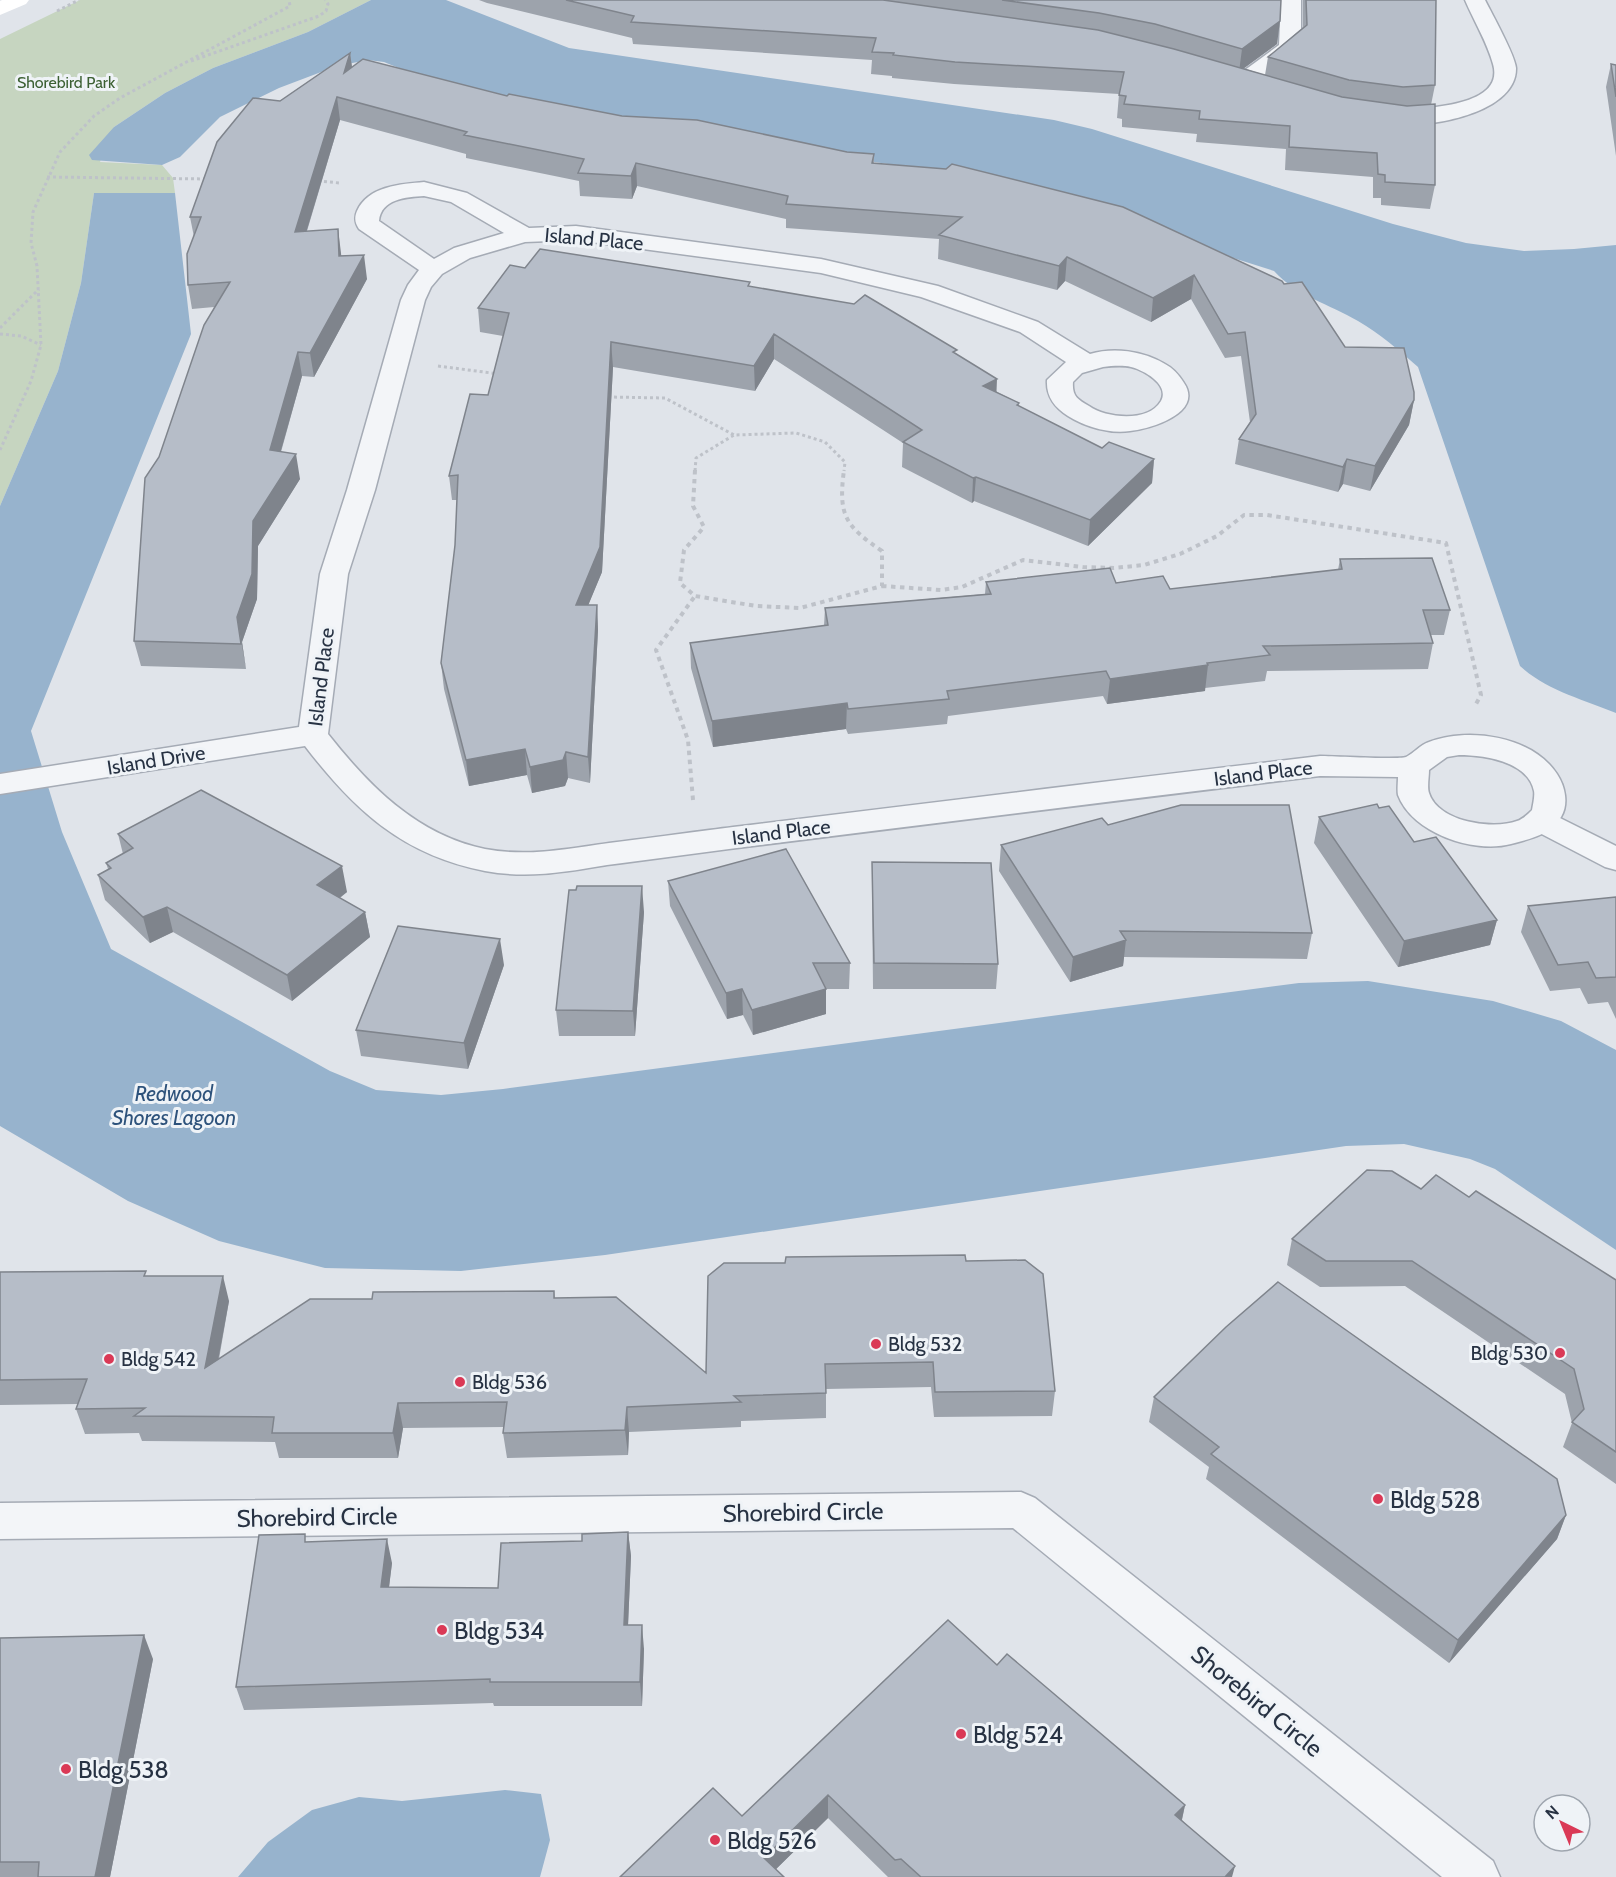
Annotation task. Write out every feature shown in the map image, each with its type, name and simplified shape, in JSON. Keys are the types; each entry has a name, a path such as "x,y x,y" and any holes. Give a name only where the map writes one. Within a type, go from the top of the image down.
{"main road":[{"path":"0,9 19,0"}],"street":[{"path":"1242,83 1290,47 1291,0"},
{"path":"1368,116 1401,118 1441,115 1478,104 1498,88 1504,79 1505,66 1475,0"},
{"path":"1220,76 1270,91"},
{"path":"433,269 367,224 369,210 375,203 387,195 412,189 441,190 458,196 524,235"},
{"name":"Island Place","path":"1084,362 1029,327 929,291 821,266 602,236 554,232 524,235 462,253 433,269 420,285 413,300 361,490 334,574 313,735 354,787 377,809 421,837 460,855 490,861 535,865 695,842 1320,766 1414,767"},
{"name":"Island Drive","path":"0,784 313,735"},
{"path":"1464,744 1487,746 1510,753 1529,763 1544,777 1550,792 1550,808 1541,820 1526,831 1505,836 1483,836 1460,832 1439,822 1423,810 1413,795 1410,780 1414,767 1425,756 1443,748 1464,744"},
{"path":"1541,820 1616,859"},
{"name":"Shorebird Circle","path":"0,1521 1021,1510 1477,1877"}],"path":[{"path":"0,450 31,381 41,345 39,289 31,226 33,212 60,152 94,116 132,91 290,6 289,0"},
{"path":"182,64 319,16 326,11 328,4 325,0"},
{"path":"47,177 208,179"},
{"path":"311,181 334,181 387,195"},
{"path":"0,328 39,289"},
{"path":"0,334 21,336 41,345"},
{"path":"396,361 505,374"},
{"path":"607,397 665,398 734,435"},
{"path":"882,586 882,551 852,532 840,506 845,462 825,442 796,433 734,435 696,458 693,506 704,527 684,550 680,583 695,596 756,606 800,608 882,586 941,590 962,587 1023,560 1083,567 1114,568 1144,565 1180,554 1217,536 1244,515 1267,515 1446,543 1480,695"},
{"path":"695,596 656,650 688,740 695,842"}],"green space":[{"name":"Shorebird Park","path":"80,0 371,0 308,32 213,68 165,93 114,127 100,162 162,165 173,178 175,193 94,193 81,283 58,371 0,506 0,39"}],"water":[{"path":"371,0 446,0 569,48 1054,120 1092,129 1393,224 1466,243 1524,251 1616,245 1616,713 1553,688 1520,666 1418,367 1366,326 1303,293 1274,271 982,178 518,109 463,94 384,62 368,60 337,66 279,88 220,117 180,157 162,165 92,160 89,155 114,127 165,93 213,68 308,32"},
{"name":"Redwood Shores Lagoon","path":"94,193 175,193 191,334 31,731 62,832 111,949 330,1071 376,1090 441,1095 503,1089 1299,983 1368,981 1493,1001 1561,1021 1616,1050 1616,1250 1495,1169 1470,1159 1404,1144 1346,1146 605,1255 461,1271 325,1268 219,1241 128,1201 0,1126 0,506 58,371 81,283"},
{"path":"505,1790 541,1794 550,1840 540,1877 238,1877 268,1842 312,1810 359,1797 402,1801"}],"building":[{"path":"566,0 883,0 1098,30 1174,49 1342,97 1407,106 1435,104 1435,185 1385,182 1385,175 1378,174 1377,153 1289,147 1290,126 1199,119 1200,111 1124,104 1126,96 1119,95 1124,72 955,62 872,52 876,38 631,22 634,16"},
{"path":"1002,0 1281,0 1280,21 1242,49 1155,24 1099,13"},
{"path":"1306,0 1436,0 1435,85 1403,87 1349,80 1268,57 1307,25"},
{"path":"350,53 344,73 363,59 507,96 509,94 622,116 697,120 847,152 874,154 872,163 946,169 952,164 1123,207 1282,281 1284,284 1302,282 1345,347 1404,348 1414,400 1375,466 1347,459 1343,467 1239,439 1256,414 1245,332 1228,334 1194,275 1153,298 1067,257 1059,266 939,235 962,217 786,204 788,196 636,163 631,176 578,173 584,159 464,135 467,132 337,97 295,232 338,229 339,256 364,255 310,353 298,352 270,450 296,454 253,521 252,574 237,617 241,644 134,641 145,478 159,457 204,325 230,282 188,285 187,254 201,217 190,217 217,142 253,98 280,101"},
{"path":"1611,64 1616,65 1616,97"},
{"path":"540,249 750,282 748,286 854,304 865,295 957,350 953,352 997,379 983,386 1102,448 1109,442 1154,459 1090,520 976,477 973,478 903,442 922,430 774,334 754,366 611,342 600,547 576,605 597,605 588,757 566,752 563,760 530,767 525,749 466,760 441,663 455,545 458,475 449,476 470,394 488,395 509,313 478,308 510,265 525,268"},
{"path":"1432,558 1450,610 1423,610 1433,643 1263,646 1270,655 1110,679 1106,671 947,691 949,699 848,709 847,703 712,721 690,643 828,625 825,608 991,594 986,582 1110,568 1116,583 1163,576 1170,589 1342,569 1340,559"},
{"path":"201,790 342,866 317,885 365,912 287,975 167,907 143,917 98,875 111,868 106,863 133,848 118,834"},
{"path":"1377,804 1379,808 1389,806 1414,842 1436,837 1497,920 1404,941 1319,817"},
{"path":"1181,805 1289,805 1312,933 1120,931 1126,940 1073,957 1001,845 1102,818 1108,825"},
{"path":"786,849 850,963 813,963 826,989 752,1010 742,989 726,993 668,881"},
{"path":"872,862 991,863 998,964 874,963"},
{"path":"577,886 642,886 633,1011 556,1010 569,890 576,890"},
{"path":"1616,897 1616,977 1596,978 1588,962 1558,965 1528,906"},
{"path":"398,926 500,939 464,1043 356,1030"},
{"name":"Bldg 530","path":"1367,1170 1392,1171 1421,1189 1436,1175 1469,1197 1476,1191 1616,1280 1616,1452 1572,1422 1584,1409 1574,1369 1412,1261 1326,1261 1292,1239"},
{"path":"965,1255 966,1261 1025,1260 1043,1274 1055,1391 935,1392 933,1362 825,1364 826,1393 734,1396 741,1402 627,1407 625,1430 503,1433 507,1402 398,1403 393,1433 272,1433 274,1417 134,1416 145,1408 76,1409 87,1379 0,1380 0,1272 146,1271 144,1276 223,1276 205,1368 310,1299 372,1299 373,1292 554,1291 554,1298 616,1297 706,1373 708,1276 724,1263 785,1263 786,1257"},
{"name":"Bldg 528","path":"1278,1282 1557,1479 1566,1515 1458,1640 1211,1454 1219,1447 1154,1397 1226,1327"},
{"name":"Bldg 534","path":"628,1532 624,1625 642,1625 640,1682 490,1682 490,1679 236,1687 259,1535 305,1534 305,1542 387,1539 381,1587 498,1588 501,1543 582,1541 582,1534"},
{"name":"Bldg 524","path":"948,1620 997,1665 1007,1654 1185,1805 1175,1815 1235,1866 1225,1877 921,1877 901,1859 895,1860 828,1795 764,1858 784,1877 620,1877 713,1788 742,1816"},
{"name":"Bldg 538","path":"144,1635 95,1877 38,1877 39,1862 0,1862 0,1638"}],"place":[{"name":"Bldg 532","path":"876,1344"},
{"name":"Bldg 530","path":"1560,1353"},
{"name":"Bldg 542","path":"109,1359"},
{"name":"Bldg 536","path":"460,1382"},
{"name":"Bldg 528","path":"1378,1499"},
{"name":"Bldg 534","path":"442,1630"},
{"name":"Bldg 524","path":"961,1734"},
{"name":"Bldg 538","path":"66,1769"},
{"name":"Bldg 526","path":"715,1840"}]}
